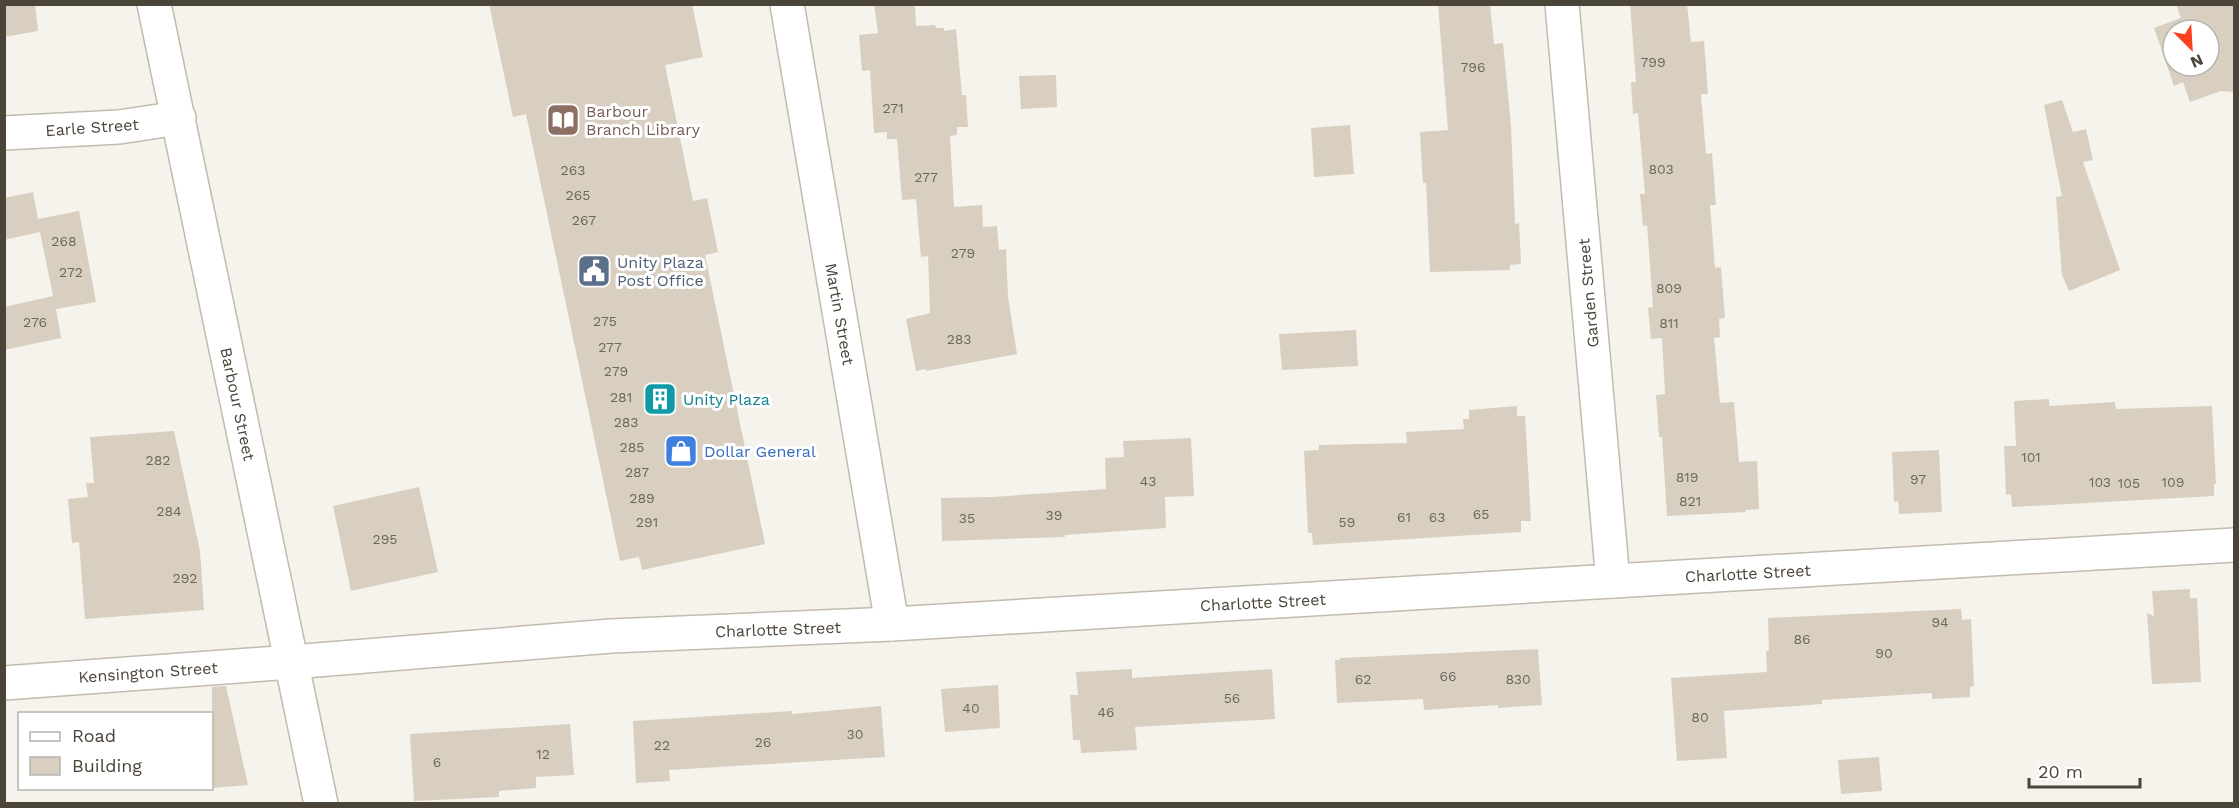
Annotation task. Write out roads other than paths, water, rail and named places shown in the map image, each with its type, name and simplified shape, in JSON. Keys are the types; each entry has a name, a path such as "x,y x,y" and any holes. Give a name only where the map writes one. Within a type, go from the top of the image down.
{"street":[{"name":"Barbour Street","path":"154,4 321,804"},
{"name":"Martin Street","path":"787,4 892,624"},
{"name":"Garden Street","path":"1562,4 1613,581"},
{"name":"Earle Street","path":"4,133 119,127 179,118"},
{"name":"Charlotte Street","path":"292,662 611,636 892,624 2235,545"},
{"name":"Kensington Street","path":"4,683 292,662"}],"place":[{"name":"Barbour Branch Library","path":"563,120"},
{"name":"Unity Plaza Post Office","path":"594,271"},
{"name":"Unity Plaza","path":"660,399"},
{"name":"Dollar General","path":"681,451"}]}
